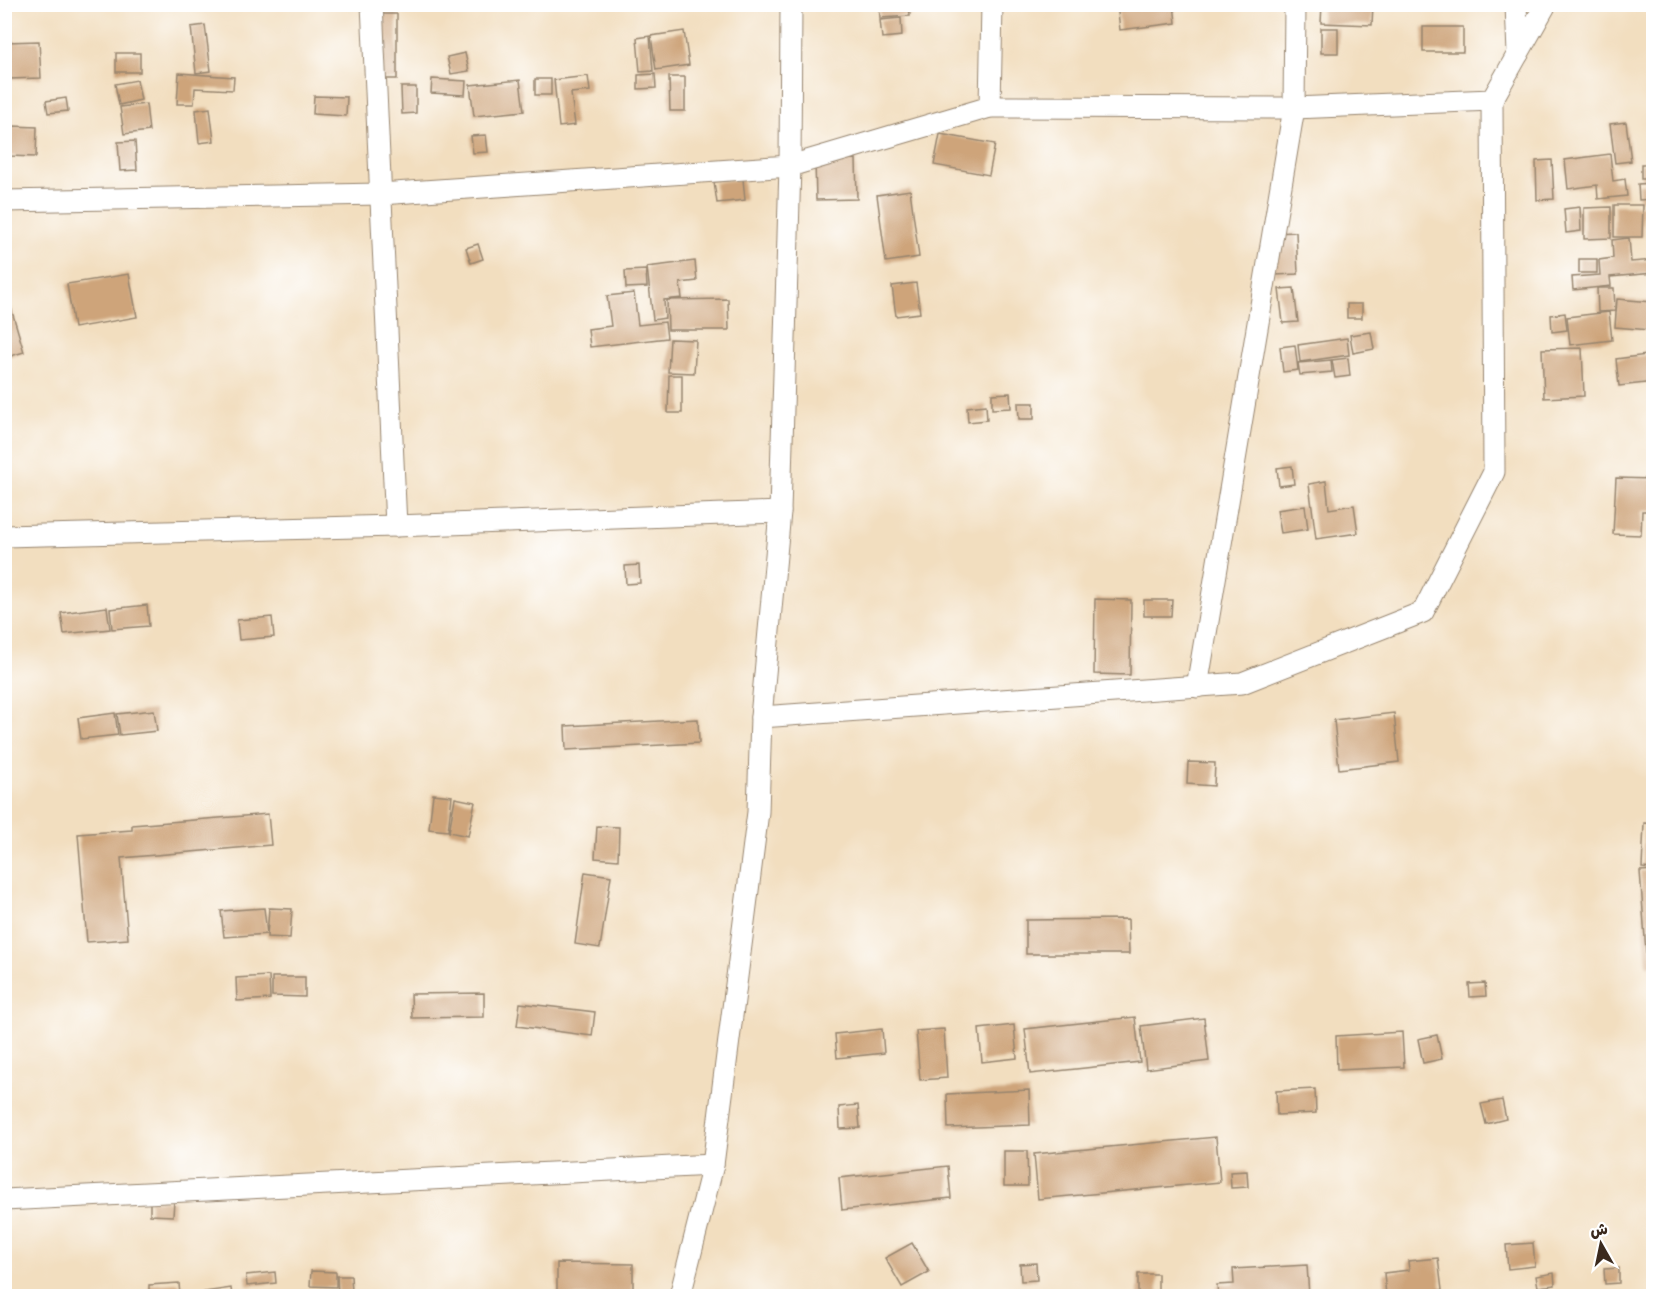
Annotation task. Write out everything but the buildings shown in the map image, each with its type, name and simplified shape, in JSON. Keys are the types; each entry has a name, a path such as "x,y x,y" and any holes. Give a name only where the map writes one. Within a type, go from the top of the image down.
{"street":[{"path":"372,4 396,526"},
{"path":"680,1296 714,1165 758,812 760,717 780,512 790,166 791,4"},
{"path":"990,108 992,4"},
{"path":"1197,687 1294,108 1294,4"},
{"path":"1516,4 1518,54"},
{"path":"760,717 1242,683 1423,612 1494,472 1492,100 1546,4"},
{"path":"4,201 380,194 790,166 990,108 1294,108 1492,100"},
{"path":"4,536 396,526 780,512"},
{"path":"4,1200 714,1165"}]}
